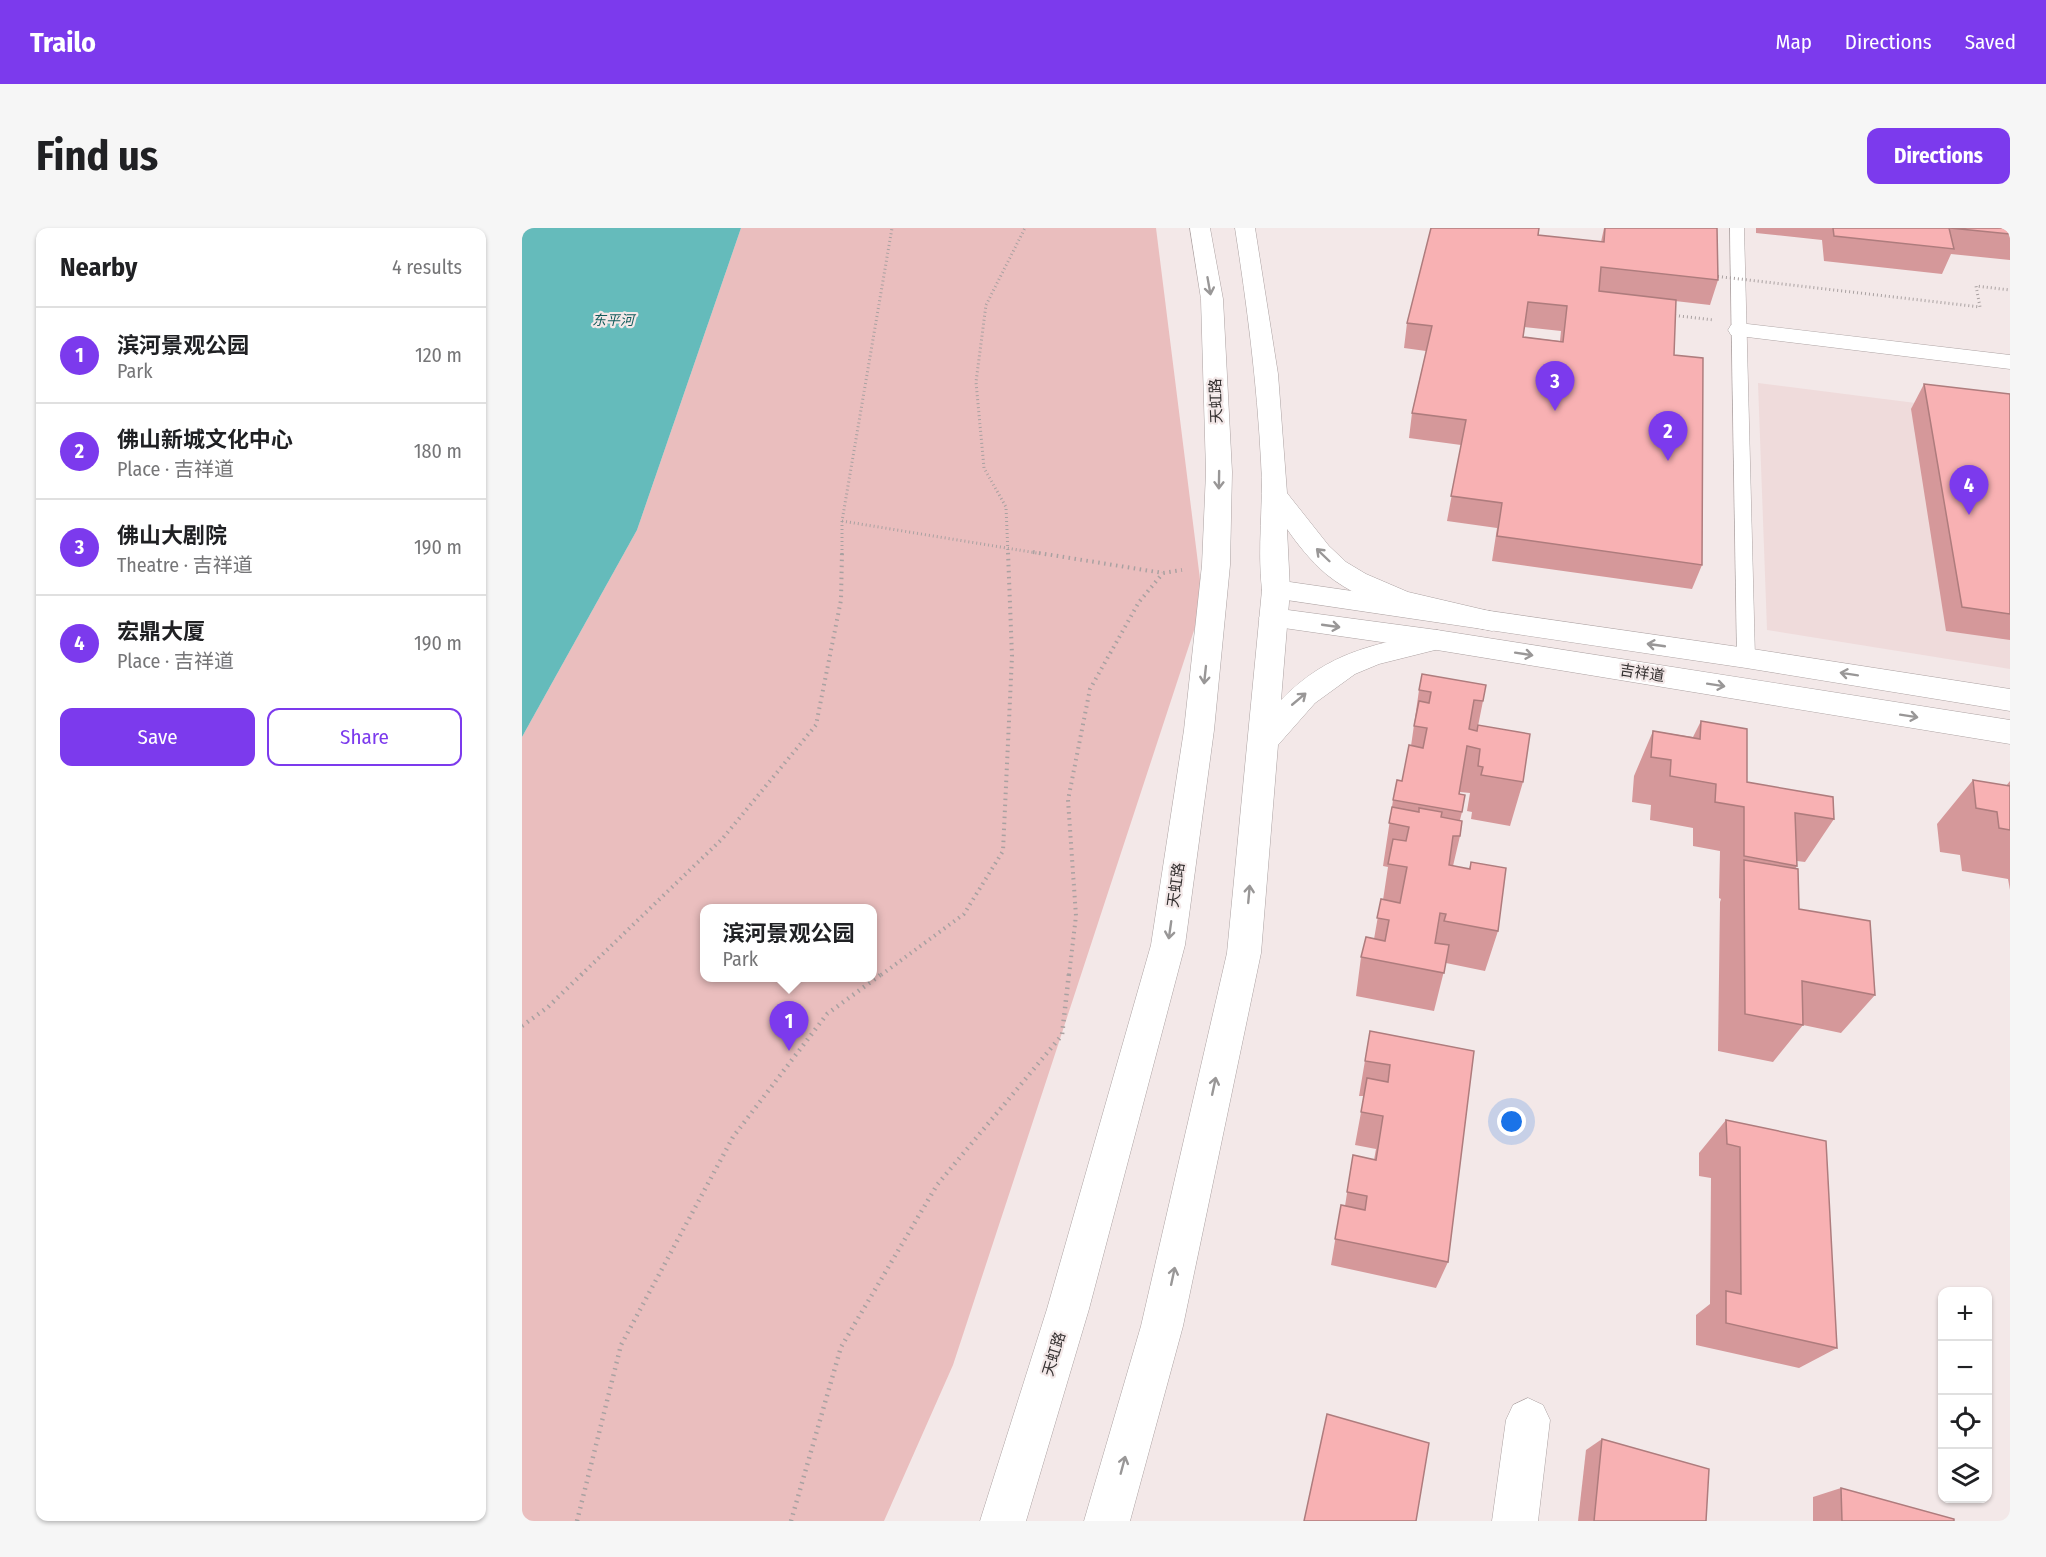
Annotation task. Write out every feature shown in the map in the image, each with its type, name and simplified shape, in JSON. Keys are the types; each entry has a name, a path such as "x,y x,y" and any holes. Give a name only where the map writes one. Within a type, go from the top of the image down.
{"main road":[{"name":"天虹路","path":"1003,1521 1068,1309 1168,945 1199,730 1216,565 1219,472 1212,299 1200,228"},
{"path":"1107,1521 1162,1326 1244,953 1275,604 1274,464 1257,299 1245,228"},
{"path":"1739,327 2010,362"},
{"path":"1274,493 1319,552 1345,574 1379,594 1492,621"},
{"name":"吉祥道","path":"1275,604 1492,621 2010,700"},
{"name":"吉祥道","path":"1275,604 1437,640 2010,732"},
{"path":"1261,744 1292,705 1329,675 1359,660 1437,640"},
{"path":"1515,1521 1528,1420"}],"lane":[{"path":"1737,228 1746,658"}],"path":[{"path":"522,1026 548,1007 723,838 816,724 842,600 842,521 892,228"},
{"path":"877,978 964,914 1003,851 1012,656 1006,507 984,468 976,382 986,305 1025,228"},
{"path":"1710,276 1980,307 1976,286 2010,290"},
{"path":"1661,314 1739,327"},
{"path":"842,521 1008,546 1163,573 1216,565"},
{"path":"791,1521 841,1347 937,1185 1062,1035 1076,916 1068,800 1090,689 1139,602 1163,573"},
{"path":"577,1521 621,1345 733,1137 827,1014 871,982"}],"shaded area":[{"path":"741,228 1156,228 1203,603 953,1365 884,1521 522,1521 522,737 637,530"},
{"path":"1758,383 2010,415 2010,669 1767,630"}],"water":[{"name":"东平河","path":"522,228 741,228 637,530 522,737"}],"building":[{"path":"1431,228 1539,228 1538,235 1604,242 1605,228 1717,228 1718,280 1601,267 1599,291 1676,300 1674,355 1703,358 1702,565 1497,536 1502,503 1451,496 1466,420 1412,413 1432,326 1407,323","holes":["1528,302 1567,306 1563,342 1523,337"]},
{"path":"1833,228 1949,228 1954,249 1834,236"},
{"path":"1950,228 2010,228 2010,234"},
{"path":"1924,384 2010,394 2010,614 1962,607"},
{"path":"1422,674 1486,685 1483,701 1474,700 1469,729 1477,731 1478,725 1530,734 1523,782 1481,775 1483,767 1478,766 1480,749 1467,746 1459,794 1465,795 1462,812 1393,800 1397,780 1402,781 1409,745 1423,748 1427,728 1414,726 1419,701 1429,703 1431,692 1419,690"},
{"path":"1701,721 1747,729 1747,782 1833,797 1834,819 1795,813 1797,866 1744,856 1744,807 1715,802 1716,784 1670,776 1671,760 1651,757 1653,731 1700,739"},
{"path":"1973,780 2010,786 2010,830 1999,828 1997,812 1976,808"},
{"path":"1392,807 1419,812 1419,808 1442,812 1441,817 1462,821 1460,836 1453,836 1449,865 1470,869 1471,862 1506,868 1498,931 1444,921 1446,914 1440,913 1435,943 1449,945 1444,973 1361,957 1366,937 1385,941 1389,920 1377,918 1381,899 1400,903 1407,867 1388,864 1393,839 1406,841 1409,827 1389,823"},
{"path":"1744,860 1798,869 1799,909 1870,921 1875,995 1802,981 1803,1025 1745,1014"},
{"path":"1370,1031 1474,1051 1448,1262 1335,1239 1341,1205 1365,1210 1367,1196 1347,1192 1353,1155 1376,1160 1383,1116 1361,1112 1367,1078 1388,1082 1390,1065 1365,1061"},
{"path":"1726,1120 1826,1141 1837,1348 1726,1323 1726,1291 1741,1294 1740,1147 1727,1144"},
{"path":"1327,1414 1429,1443 1416,1521 1304,1521"},
{"path":"1602,1439 1709,1469 1706,1521 1594,1521"},
{"path":"1841,1488 1954,1519 1954,1521 1842,1521"}],"place":[{"name":"佛山大剧院","path":"1555,411"},
{"name":"佛山新城文化中心","path":"1668,461"},
{"name":"宏鼎大厦","path":"1969,515"},
{"name":"滨河景观公园","path":"789,1051"}]}
